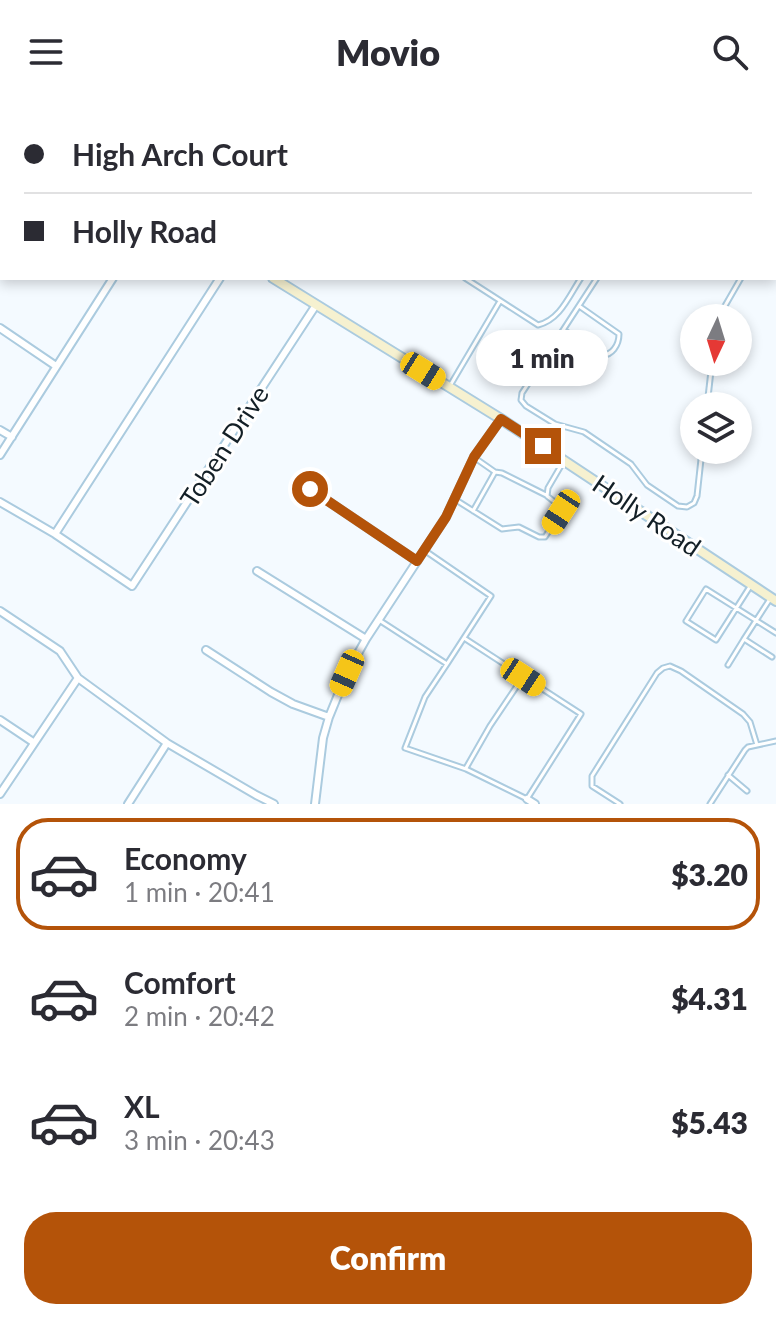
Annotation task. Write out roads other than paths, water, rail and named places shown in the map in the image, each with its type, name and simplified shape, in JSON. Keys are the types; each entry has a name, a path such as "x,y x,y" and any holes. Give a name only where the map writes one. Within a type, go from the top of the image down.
{"main road":[{"name":"Holly Road","path":"276,280 501,419 773,599"}],"street":[{"path":"0,455 112,280"},
{"path":"0,502 55,534 219,280"},
{"name":"Toben Drive","path":"55,534 132,586 316,305"},
{"path":"0,328 56,366"},
{"path":"315,804 329,717 347,673 446,517 474,457 501,419"},
{"path":"0,430 12,437"},
{"path":"310,489 417,561"},
{"path":"257,571 366,639"},
{"path":"0,611 60,651 78,678 167,743 274,804"},
{"path":"206,650 293,704 329,717"},
{"path":"0,794 78,678"},
{"path":"0,720 33,742"},
{"path":"128,804 167,743"},
{"path":"527,799 535,804"}],"lane":[{"path":"468,280 538,325 557,316 580,280"},
{"path":"596,280 522,393 521,400 555,424 584,432 631,464 647,485 678,506 687,507 694,503 700,464"},
{"path":"726,304 740,280"},
{"path":"449,387 500,301"},
{"path":"563,330 601,355 612,353 619,334 579,306"},
{"path":"454,499 502,529 519,527 539,537 545,537 561,512 561,507 547,496 495,472 474,457"},
{"path":"547,496 548,488 564,460"},
{"path":"473,511 495,472"},
{"path":"424,550 491,596 425,697 405,748 466,769 527,799 581,714 464,638"},
{"path":"751,584 736,608 716,640 686,621 706,589 736,608 756,620 776,633"},
{"path":"728,665 773,599"},
{"path":"379,620 447,664"},
{"path":"744,639 772,657"},
{"path":"620,804 592,786 592,776 663,668 670,666 681,671 743,714 750,722 757,745"},
{"path":"466,769 523,677"},
{"path":"710,804 748,747 776,741"},
{"path":"728,775 747,791"}]}
